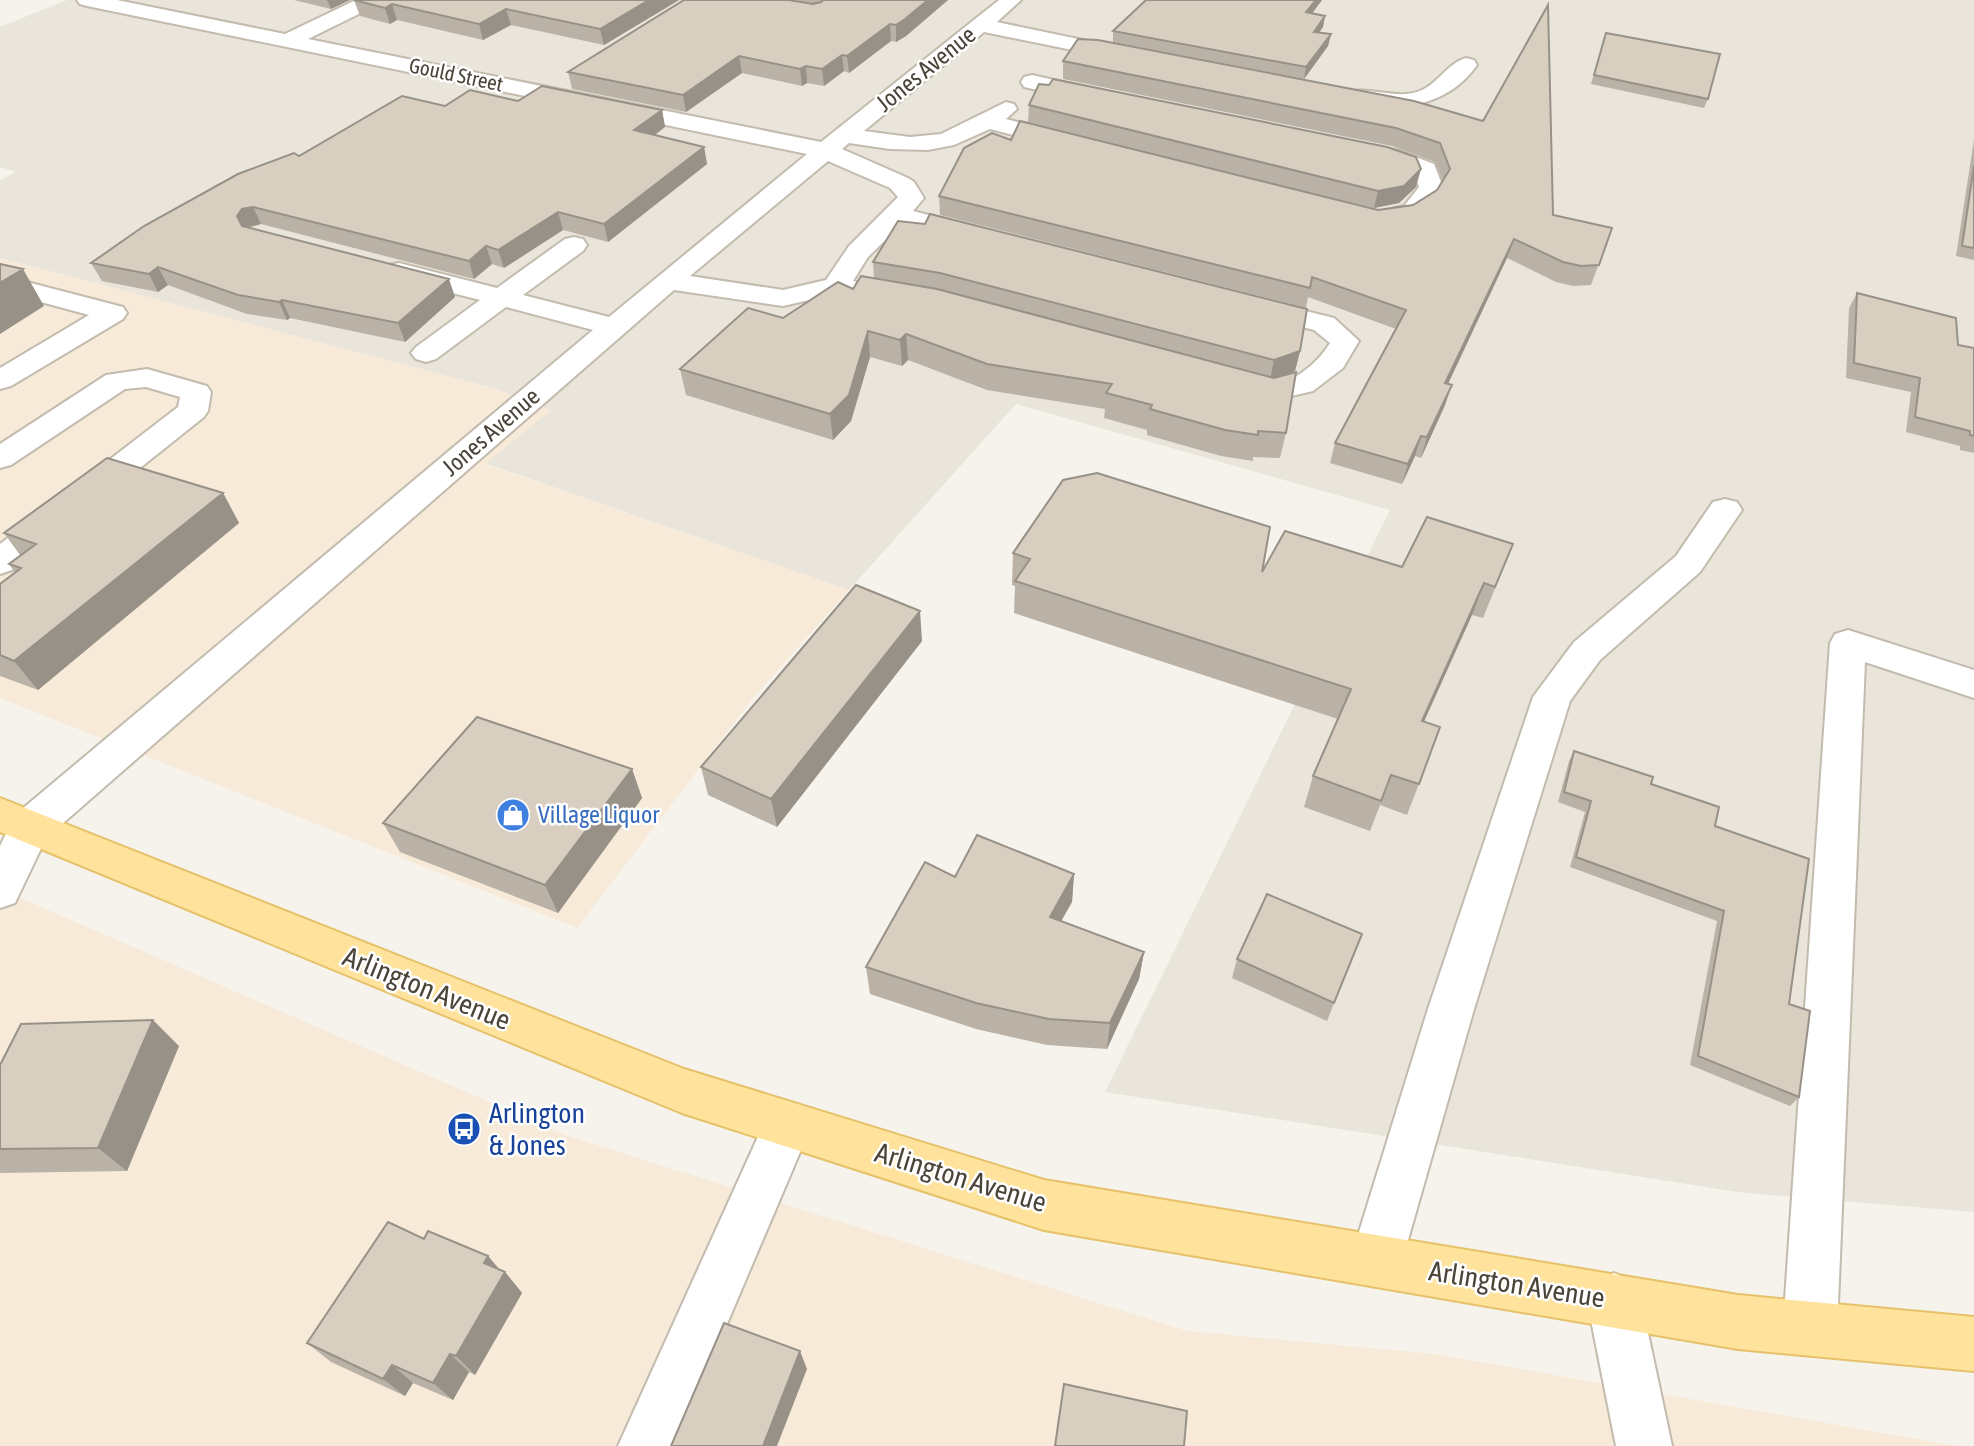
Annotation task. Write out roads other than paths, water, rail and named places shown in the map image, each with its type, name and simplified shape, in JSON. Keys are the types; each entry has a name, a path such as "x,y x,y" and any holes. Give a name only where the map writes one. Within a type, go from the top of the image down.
{"main road":[{"name":"Arlington Avenue","path":"15,821 682,1091 1044,1205 1738,1322 1974,1344"}],"street":[{"name":"Gould Street","path":"88,0 545,93 834,143"},
{"path":"287,41 372,0"},
{"name":"Jones Avenue","path":"0,890 15,821 614,327 834,143 974,20 1008,3"},
{"path":"974,20 1153,60"},
{"path":"834,143 907,146 940,143 969,133 1006,109 1038,75 1031,59 974,20"},
{"path":"1334,94 1401,101 1430,96 1465,65"},
{"path":"545,93 568,79"},
{"path":"1032,82 1113,99"},
{"path":"987,121 1092,149"},
{"path":"834,143 905,187 911,198 858,252 836,285"},
{"path":"1352,148 1391,156 1424,169 1431,187 1423,204 1404,216 1374,219 1361,215"},
{"path":"897,215 1004,242"},
{"path":"426,354 574,245"},
{"path":"368,263 614,327"},
{"path":"667,281 783,298 836,285 914,299"},
{"path":"0,283 113,313 0,380"},
{"path":"1217,378 1270,392 1303,385 1333,362 1345,341 1324,324 1231,300"},
{"path":"0,458 117,381 148,377 196,392 193,411 0,562"},
{"path":"1376,1261 1451,1009 1552,697 1587,651 1688,564 1724,510"},
{"path":"1810,1328 1849,643 1974,684"},
{"path":"646,1446 788,1124"},
{"path":"1614,1300 1644,1446"}],"place":[{"name":"Village Liquor","path":"513,815"},
{"name":"Arlington & Jones","path":"464,1129"}]}
